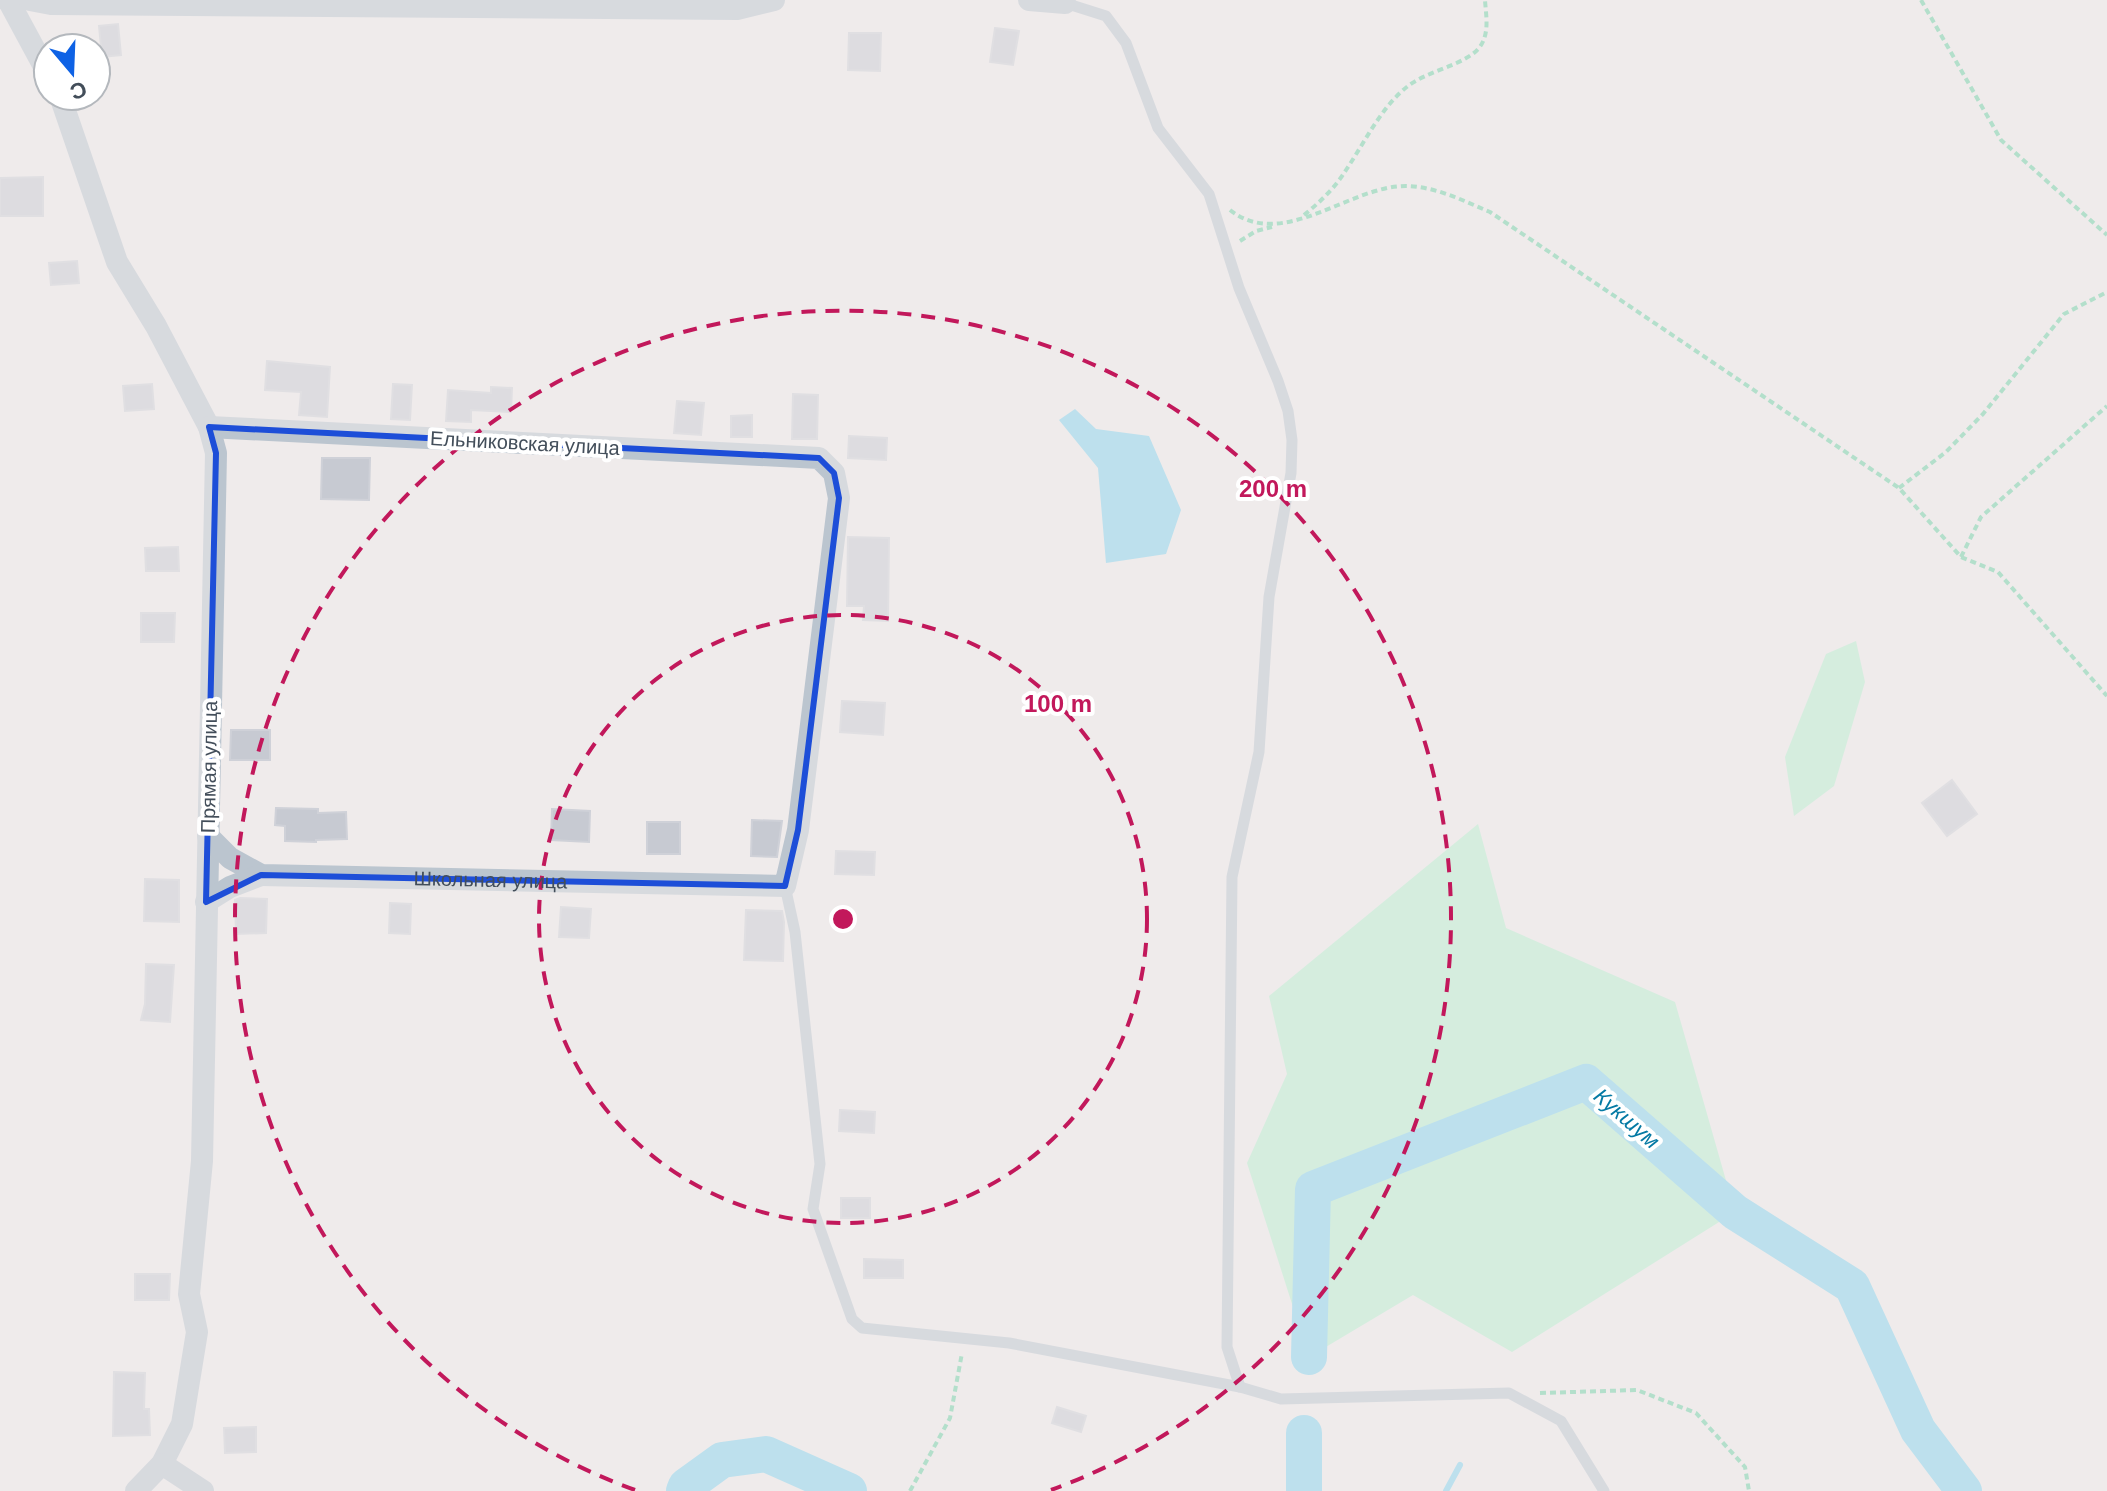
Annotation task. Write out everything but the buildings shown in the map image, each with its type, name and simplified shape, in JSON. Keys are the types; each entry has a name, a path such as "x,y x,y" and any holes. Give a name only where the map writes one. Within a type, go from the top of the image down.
{"street":[{"path":"8,0 32,44"},
{"path":"30,0 51,4 737,9 774,0"},
{"path":"1029,0 1065,3"},
{"name":"Прямая улица","path":"65,112 117,262 156,326 209,427 216,453 202,1161 189,1294 197,1332 182,1424 162,1464 136,1491"},
{"name":"Ельниковская улица","path":"209,427 819,458 834,473 839,498 798,830 785,886"},
{"name":"Школьная улица","path":"208,836 230,858 261,875 785,886"},
{"path":"206,902 230,887 261,875"},
{"path":"162,1464 203,1491"}],"lane":[{"path":"1065,3 1106,16 1126,43 1158,128 1209,194 1239,288 1278,381 1288,411 1292,440 1291,473 1269,597 1259,752 1232,877 1227,1347 1240,1387"},
{"path":"785,886 795,932 820,1164 813,1209 852,1319 862,1328 1009,1343 1240,1387 1281,1399 1509,1393 1561,1421 1604,1491"}],"path":[{"path":"1300,218 1322,200 1344,174 1387,107 1408,86 1479,48 1486,33 1485,0"},
{"path":"1921,0 2001,140 2107,235"},
{"path":"1231,259 1235,246 1243,238 1381,191 1406,186 1442,192 1490,212 1899,488 1961,557 1998,572 2107,696"},
{"path":"1209,194 1237,216 1254,223 1282,224"},
{"path":"1899,488 1946,452 1983,414 2064,314 2107,292"},
{"path":"1961,557 1981,517 2107,406"},
{"path":"910,1491 950,1418 964,1338"},
{"path":"1509,1393 1637,1390 1696,1413 1745,1467 1749,1491"}],"highlighted area":[{"path":"209,427 819,458 834,473 839,498 798,830 785,886 261,875 206,902 216,453"}],"green space":[{"path":"1856,641 1865,682 1834,786 1794,816 1785,757 1826,654"},
{"path":"1478,824 1506,928 1675,1002 1735,1212 1512,1352 1413,1295 1309,1357 1247,1163 1287,1074 1269,996"}],"water":[{"path":"1075,409 1096,429 1149,436 1181,510 1166,554 1106,563 1098,468 1059,420"}],"waterway":[{"name":"Кукшум","path":"1309,1357 1313,1189 1586,1082 1735,1212 1852,1286 1918,1430 1964,1491"},
{"name":"Кукшум","path":"1304,1433 1304,1491"},
{"name":"Кукшум","path":"684,1491 686,1486 722,1460 766,1454 849,1491"},
{"path":"1446,1491 1460,1465"}]}
